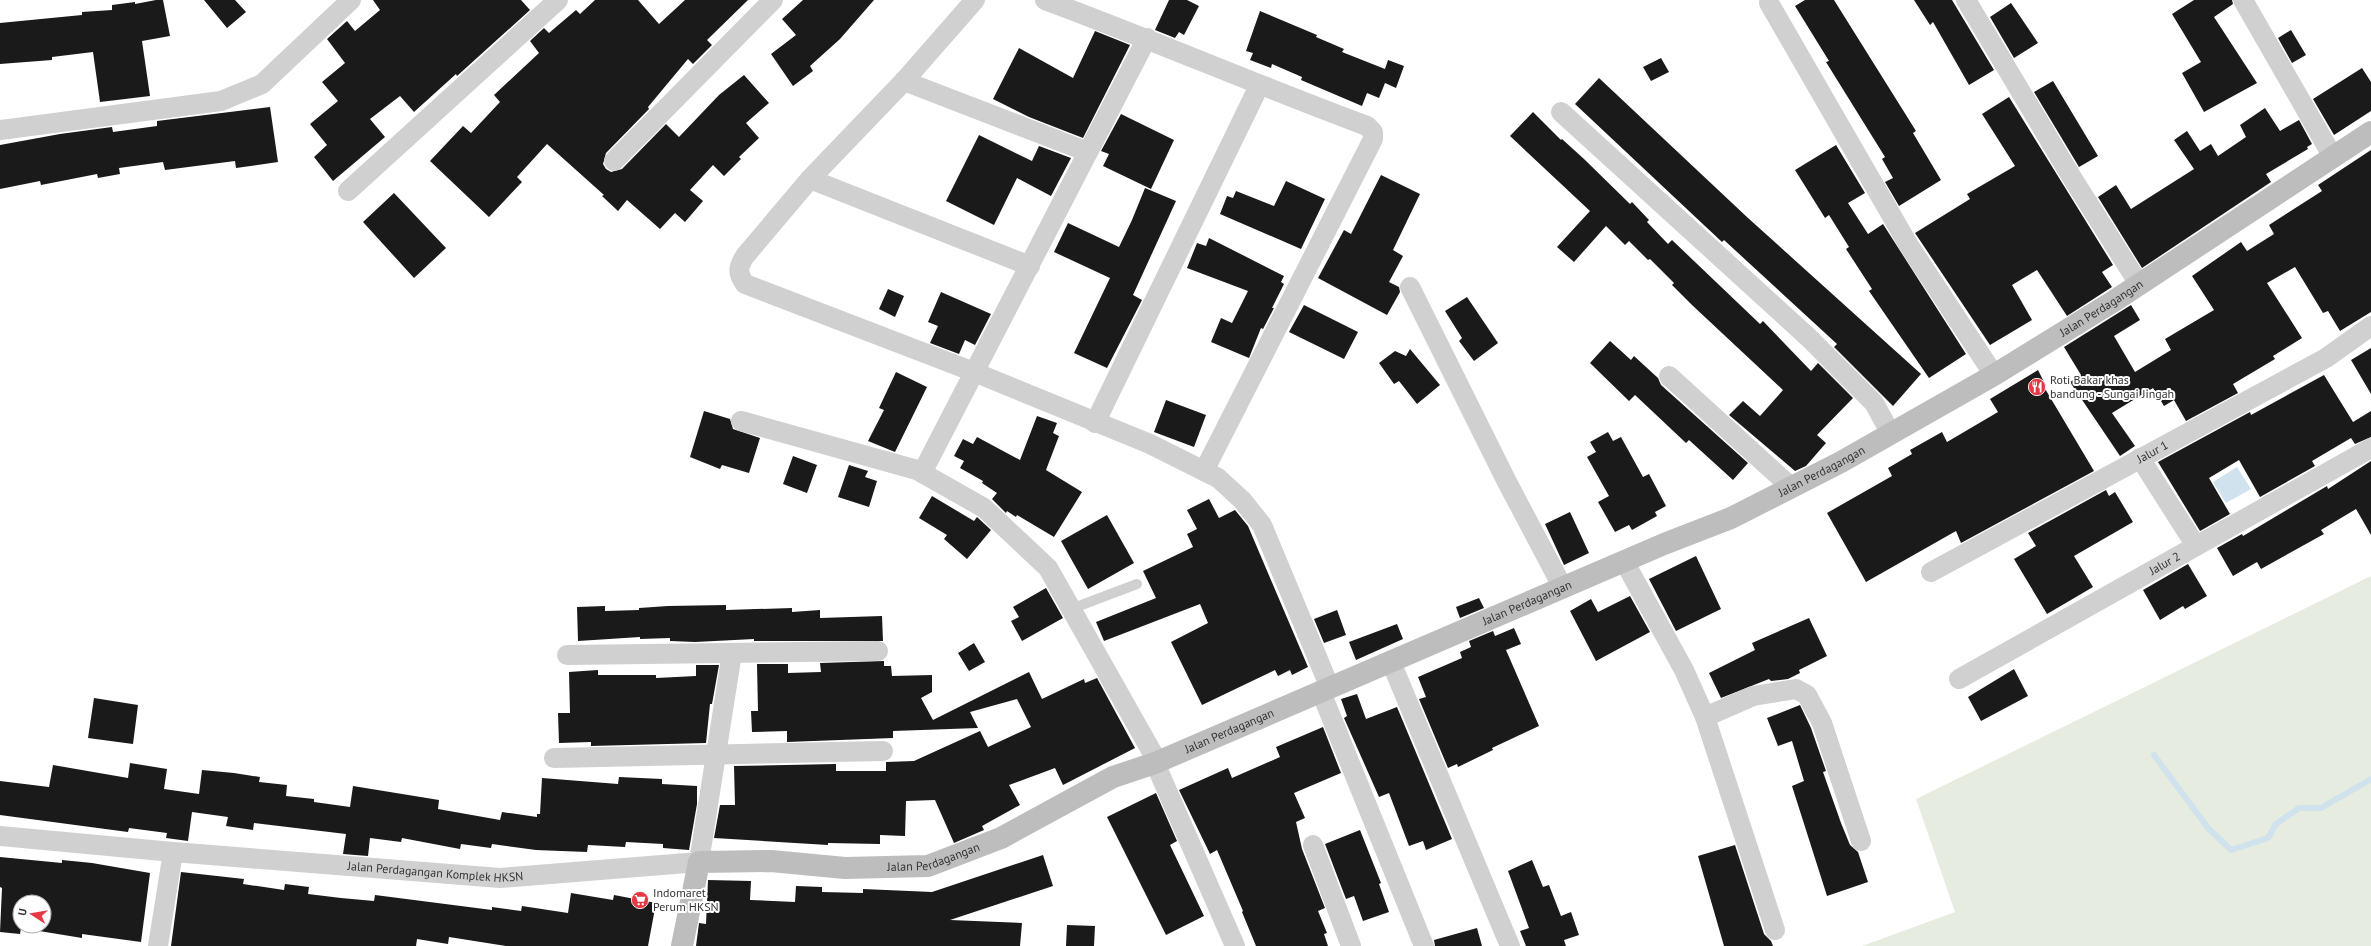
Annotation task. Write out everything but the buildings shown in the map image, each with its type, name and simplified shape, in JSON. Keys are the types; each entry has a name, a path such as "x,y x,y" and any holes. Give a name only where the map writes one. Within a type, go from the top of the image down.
{"street":[{"path":"0,130 222,101 262,84 351,0"},
{"path":"348,191 558,0"},
{"path":"614,161 773,0"},
{"path":"975,0 904,81 810,179 739,266 739,276 745,284 974,372 1095,423 1150,444 1218,478 1242,500 1262,525 1424,946"},
{"path":"1045,0 1147,38 1259,86 1367,126 1371,128 1374,136 1204,471"},
{"path":"1966,0 2071,176 2139,284"},
{"path":"2243,0 2333,157"},
{"path":"1769,3 1908,244 1994,375"},
{"path":"922,473 1147,38"},
{"path":"904,81 1088,152"},
{"path":"1095,423 1259,86"},
{"path":"1561,112 1808,337 1874,403 1891,434"},
{"name":"Jalan Perdagangan","path":"699,862 771,861 845,868 928,866 1001,838 1112,777 1156,762 1624,562 1731,518 1891,434 1994,375 2139,284 2371,133"},
{"path":"810,179 1030,266"},
{"path":"1410,287 1507,482 1563,588"},
{"name":"Jalur 1","path":"1931,572 2326,358 2371,326"},
{"path":"1669,376 1791,487"},
{"path":"741,421 922,473 984,508 1048,568 1156,762 1235,946"},
{"name":"Jalur 2","path":"1959,679 2371,448"},
{"path":"2140,458 2196,546"},
{"path":"1624,562 1684,670 1705,717 1775,930"},
{"path":"567,655 878,651"},
{"path":"682,946 699,862 732,653"},
{"path":"1391,662 1510,946"},
{"path":"1705,717 1752,696 1796,689 1807,696 1822,722 1861,841"},
{"path":"554,758 884,751"},
{"name":"Jalan Perdagangan Komplek HKSN","path":"0,836 173,852 500,878 699,862"},
{"path":"1313,845 1351,946"},
{"path":"158,946 173,852"}],"lane":[{"path":"1071,609 1137,584"}],"shaded area":[{"path":"2371,576 2371,946 1862,946 1955,912 1916,799"}],"water":[{"path":"2237,467 2251,489 2226,503 2213,482"}],"waterway":[{"path":"2154,755 2208,828 2231,850 2268,838 2276,824 2299,808 2321,808 2371,779"}],"place":[{"name":"Roti Bakar khas bandung - Sungai Jingah","path":"2037,387"},
{"name":"Indomaret Perum HKSN","path":"640,900"}]}
